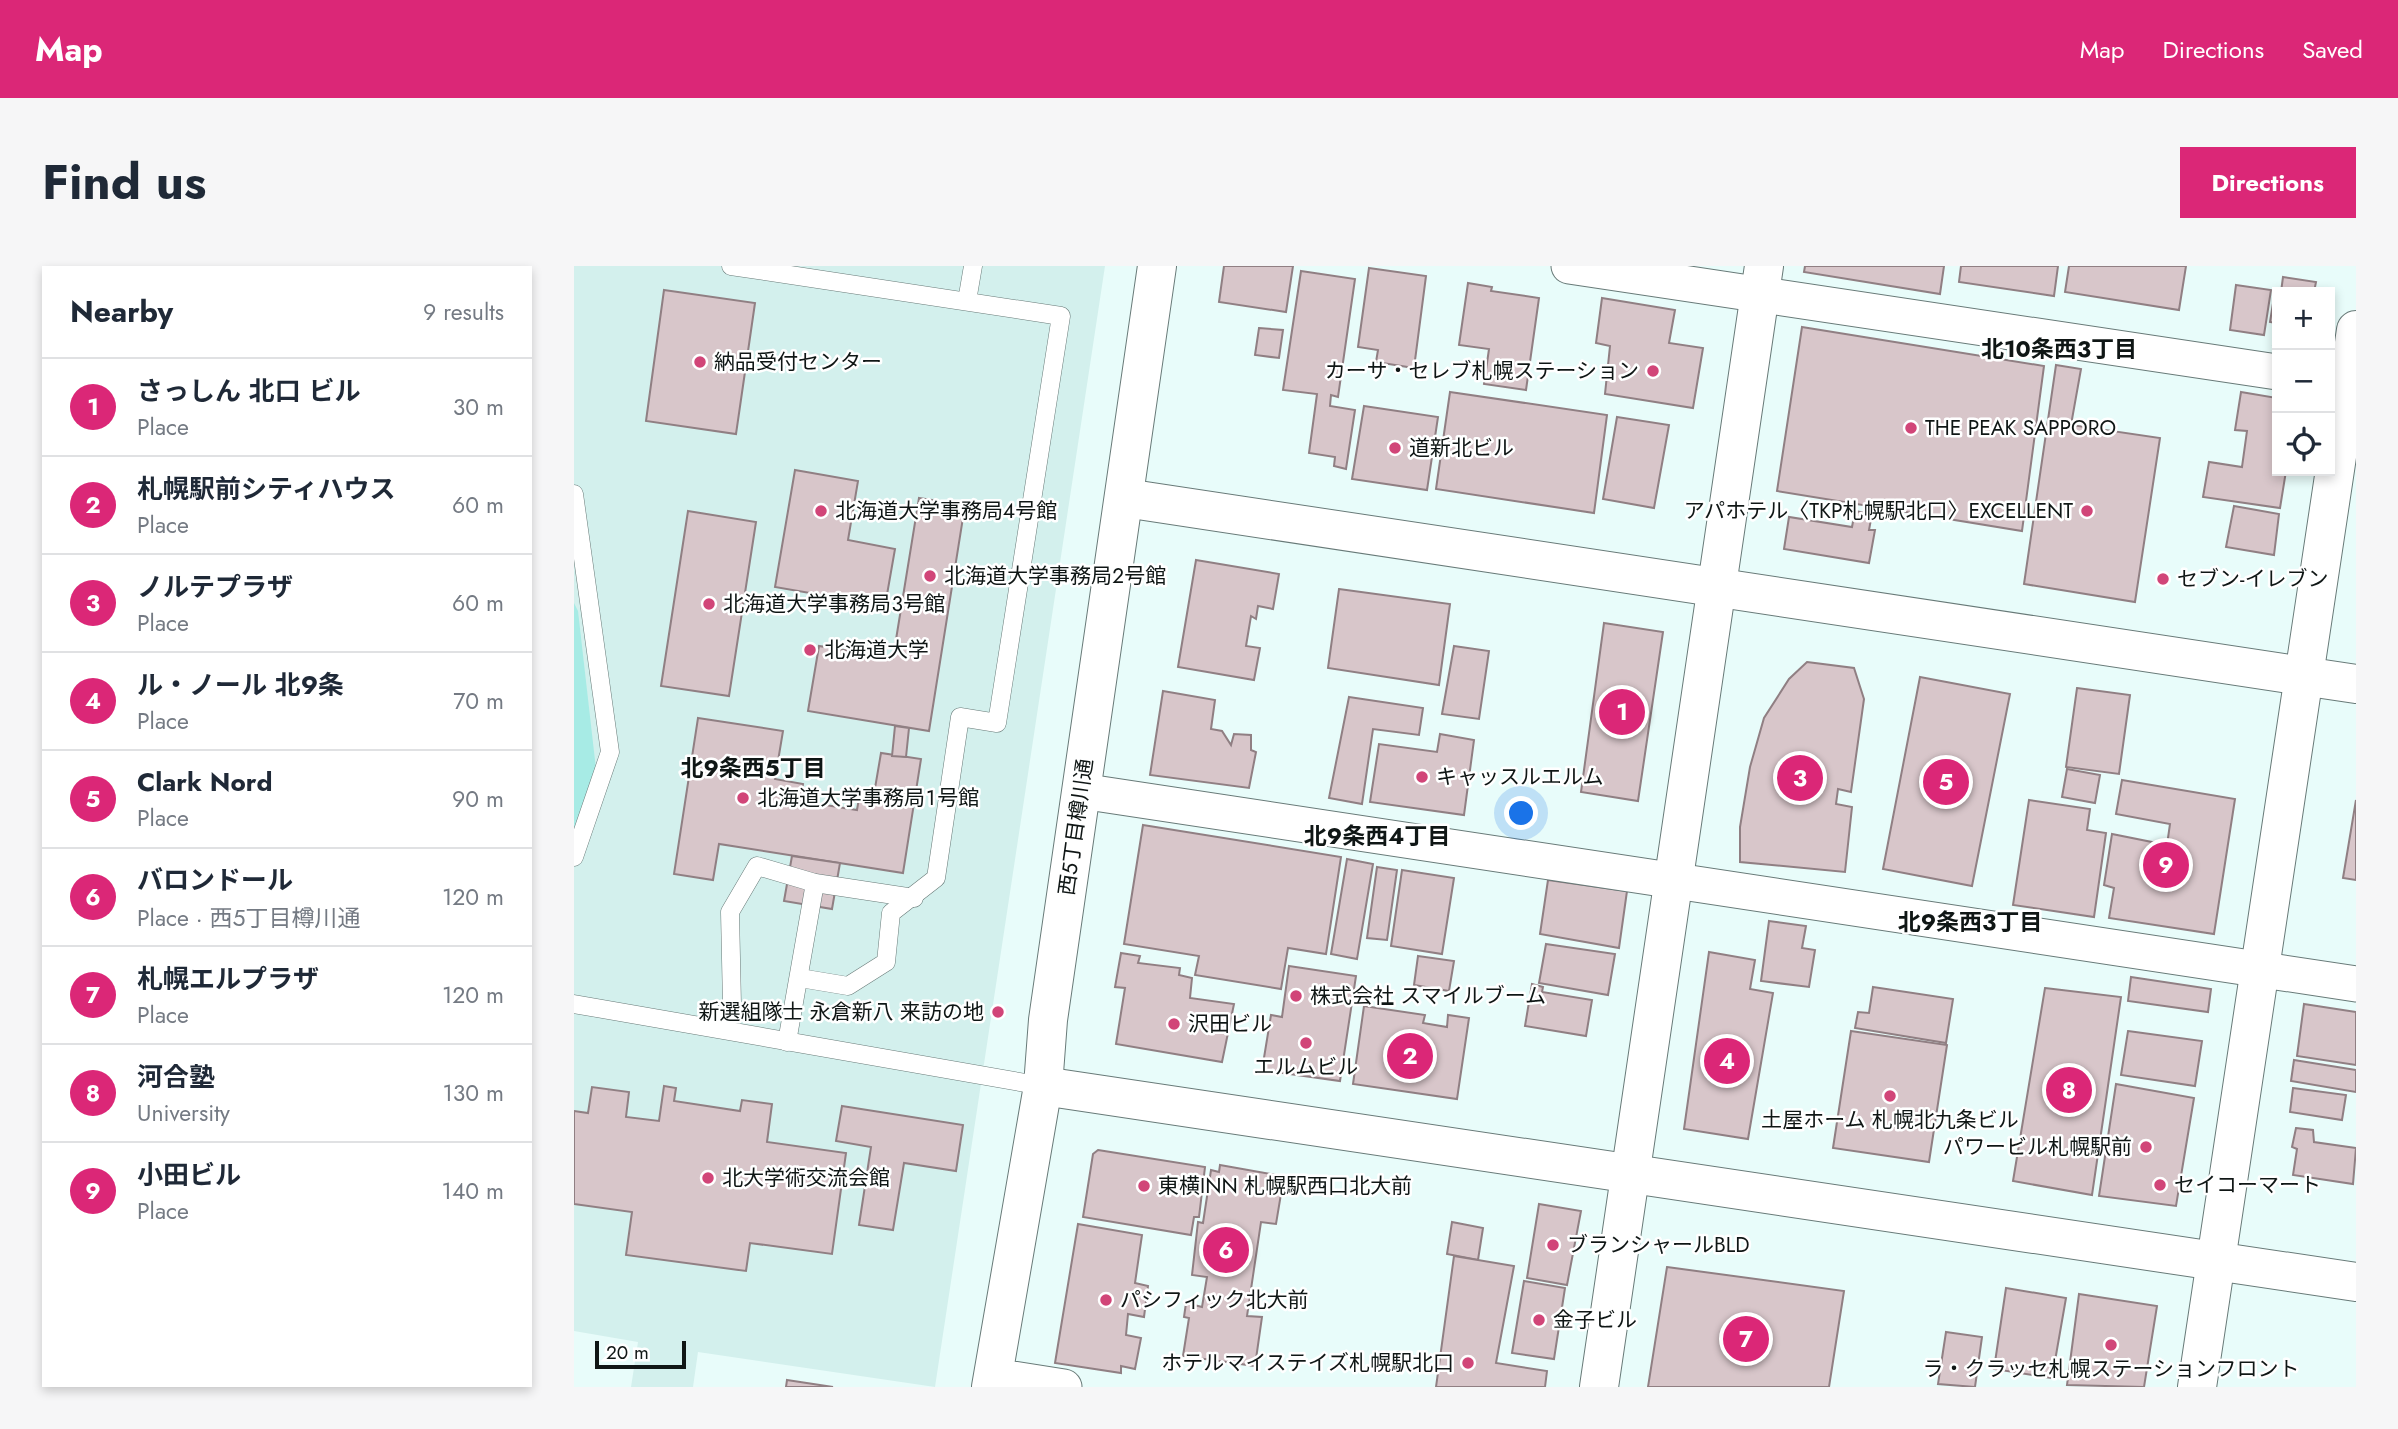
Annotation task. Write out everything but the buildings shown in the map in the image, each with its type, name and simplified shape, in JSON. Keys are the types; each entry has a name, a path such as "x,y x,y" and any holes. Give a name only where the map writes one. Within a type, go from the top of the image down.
{"street":[{"name":"西5丁目樽川通","path":"992,1382 1043,1086 1048,1020 1157,266"},
{"path":"1569,266 1762,280 2272,371"},
{"path":"1599,1387 1762,280"},
{"path":"2197,1387 2304,676 2345,382 2356,330"},
{"path":"1125,498 2356,684"},
{"path":"1082,791 2356,984"},
{"path":"1043,1086 2356,1282"},
{"path":"992,1382 1064,1387"}],"lane":[{"path":"731,266 1061,316 997,723 960,717 936,878 914,898 891,913 886,962 849,986 800,978"},
{"path":"967,301 972,266"},
{"path":"574,494 610,752 574,857"},
{"path":"711,1027 732,1004 730,912 757,866 815,883 914,898"},
{"path":"787,1042 815,883"},
{"path":"574,1004 1043,1086"}],"shaded area":[{"name":"北海道大学","path":"574,266 1105,266 935,1387 698,1352 693,1387 631,1387 638,1342 574,1331"},
{"path":"574,603 578,611 596,769 574,829"}],"place":[{"name":"納品受付センター","path":"700,362"},
{"name":"カーサ・セレブ札幌ステーション","path":"1653,371"},
{"name":"THE PEAK SAPPORO","path":"1911,428"},
{"name":"道新北ビル","path":"1395,448"},
{"name":"北海道大学事務局４号館","path":"821,511"},
{"name":"アパホテル〈TKP札幌駅北口〉EXCELLENT","path":"2087,511"},
{"name":"北海道大学事務局２号館","path":"930,576"},
{"name":"セブン-イレブン","path":"2163,579"},
{"name":"北海道大学事務局３号館","path":"709,604"},
{"name":"北海道大学","path":"810,650"},
{"name":"さっしん 北口 ビル","path":"1622,712"},
{"name":"キャッスルエルム","path":"1422,777"},
{"name":"ノルテプラザ","path":"1800,778"},
{"name":"Clark Nord","path":"1946,782"},
{"name":"北海道大学事務局１号館","path":"743,798"},
{"name":"小田ビル","path":"2166,865"},
{"name":"株式会社 スマイルブーム","path":"1296,996"},
{"name":"新選組隊士 永倉新八 来訪の地","path":"998,1012"},
{"name":"沢田ビル","path":"1174,1024"},
{"name":"エルムビル","path":"1306,1043"},
{"name":"札幌駅前シティハウス","path":"1410,1056"},
{"name":"ル・ノール 北9条","path":"1727,1061"},
{"name":"河合塾","path":"2069,1090"},
{"name":"土屋ホーム 札幌北九条ビル","path":"1890,1096"},
{"name":"パワービル札幌駅前","path":"2146,1147"},
{"name":"北大学術交流会館","path":"708,1178"},
{"name":"セイコーマート","path":"2160,1185"},
{"name":"東横INN 札幌駅西口北大前","path":"1144,1186"},
{"name":"ブランシャールBLD","path":"1553,1245"},
{"name":"バロンドール","path":"1226,1250"},
{"name":"パシフィック北大前","path":"1106,1300"},
{"name":"金子ビル","path":"1539,1320"},
{"name":"札幌エルプラザ","path":"1746,1339"},
{"name":"ラ・クラッセ札幌ステーションフロント","path":"2111,1345"},
{"name":"ホテルマイステイズ札幌駅北口","path":"1468,1363"}],"district":[{"name":"北10条西3丁目","path":"2059,349"},
{"name":"北9条西5丁目","path":"753,768"},
{"name":"北9条西4丁目","path":"1377,836"},
{"name":"北9条西3丁目","path":"1970,922"}]}
